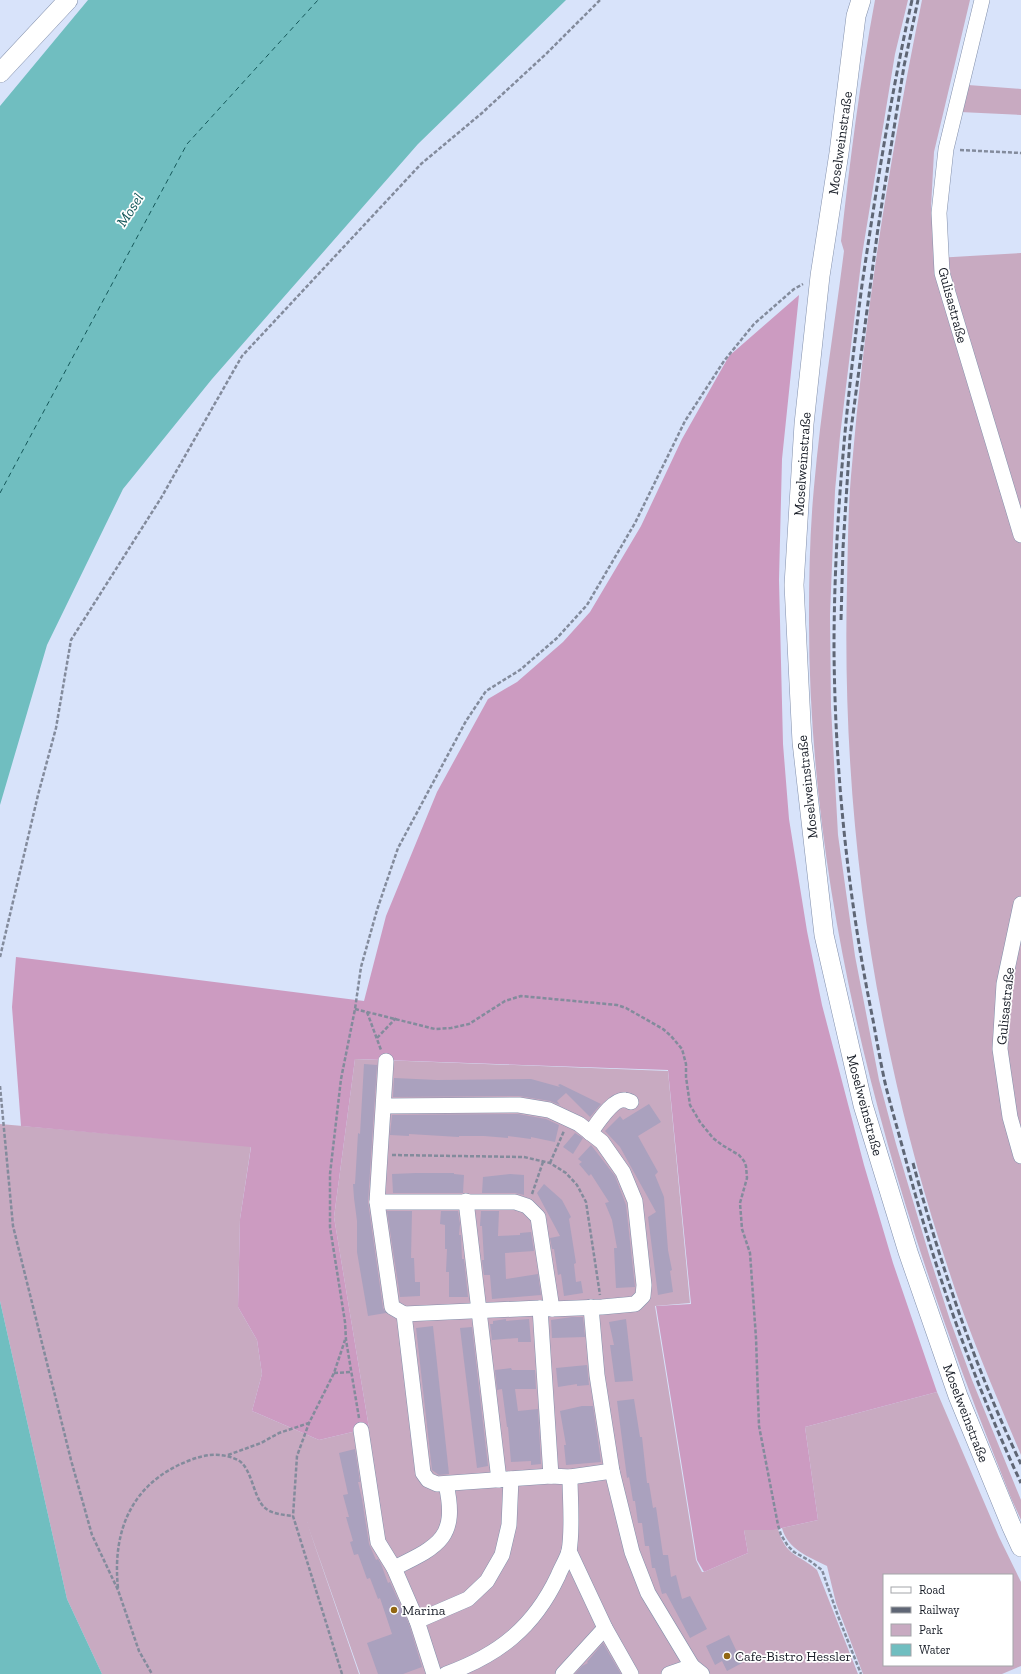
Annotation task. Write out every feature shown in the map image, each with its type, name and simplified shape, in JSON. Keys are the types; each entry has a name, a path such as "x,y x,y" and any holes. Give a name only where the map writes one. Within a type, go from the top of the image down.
{"main road":[{"path":"0,73 68,0"},
{"name":"Moselweinstraße","path":"861,0 856,16 839,153 820,276 804,424 794,585 802,742 824,935 863,1105 908,1252 958,1396 1010,1525 1021,1547"}],"street":[{"name":"Gulisastraße","path":"982,0 946,149 939,213 942,273 1021,535"},
{"name":"Gulisastraße","path":"1021,904 1004,984 1000,1049 1010,1117 1021,1156"},
{"path":"384,1106 519,1105 549,1110 579,1124 602,1142 623,1172 635,1202 644,1284 643,1296 635,1304 546,1309 404,1314 392,1306 377,1202 386,1061"},
{"path":"590,1133 613,1104 618,1101 625,1100 631,1102"},
{"path":"417,1621 468,1599 486,1581 502,1555 509,1525 505,1480 478,1311 466,1201"},
{"path":"377,1202 515,1202 527,1206 538,1217 546,1309 550,1476"},
{"path":"591,1307 597,1375 612,1471 632,1552 648,1593 697,1670 669,1674"},
{"path":"404,1314 423,1473 428,1480 437,1484 446,1484 550,1476 570,1477 612,1471"},
{"path":"361,1430 378,1542 394,1568 417,1621 434,1674"},
{"path":"446,1674 466,1667 505,1645 534,1617 554,1583 569,1551 570,1477"},
{"path":"394,1568 436,1545 445,1534 450,1521 450,1509 446,1484"},
{"path":"569,1551 605,1628 631,1674"},
{"path":"563,1674 605,1628"}],"path":[{"path":"0,957 38,795 56,728 71,640 161,498 242,356 421,164 482,113 546,54 600,0"},
{"path":"946,149 1021,153"},
{"path":"361,1430 346,1340 345,1322 330,1227 330,1174 340,1079 355,1008 363,960 377,910 398,848 466,721 486,691 525,665 557,638 587,605 635,523 685,421 724,361 754,324 794,289 820,276"},
{"path":"355,1008 396,1018 435,1030 469,1024 505,1001 521,996 585,1001 626,1008 663,1029 682,1049 686,1064 690,1105 700,1122 713,1138 739,1155 746,1166 746,1178 740,1203 742,1229 750,1253 756,1338 759,1426 778,1525 781,1535 788,1546 794,1552 810,1560 822,1570 861,1674"},
{"path":"366,1011 386,1061"},
{"path":"376,1038 396,1018"},
{"path":"0,1086 13,1226 71,1460 92,1535 118,1590 139,1650 152,1674"},
{"path":"550,1163 570,1120"},
{"path":"527,1206 543,1162"},
{"path":"342,1674 293,1516 297,1456 309,1423 334,1373 346,1340"},
{"path":"334,1373 352,1372"},
{"path":"227,1455 261,1443 278,1433 309,1423"},
{"path":"118,1590 116,1571 125,1521 135,1501 148,1484 173,1467 197,1457 218,1454 227,1455 240,1461 264,1507 273,1512 293,1516"}],"green space":[{"path":"875,0 908,0 895,54 862,255 840,436 835,491 830,615 831,707 838,835 855,956 879,1080 896,1144 950,1320 972,1380 1021,1500 1021,1520 1011,1498 953,1346 916,1238 890,1152 867,1064 847,975 830,885 819,795 811,705 809,615 810,551 813,503 820,428 844,251 841,241 848,181 860,90"},
{"path":"922,0 970,0 934,152 931,208 936,258 1021,253 1021,1455 964,1315 916,1164 891,1059 869,941 861,882 850,763 846,644 848,524 857,407 880,231"},
{"path":"968,85 1021,89 1021,115 960,112"},
{"path":"355,1059 668,1071 690,1303 655,1306 696,1560 702,1572 704,1572 748,1553 744,1530 778,1529 781,1538 789,1550 817,1570 858,1674 360,1674 307,1523 359,1674 102,1674 67,1599 0,1301 0,1124 251,1146 240,1219 238,1307 257,1340 262,1374 252,1411 319,1440 369,1428 334,1217"},
{"path":"937,1392 999,1537 1021,1582 1021,1666 1002,1674 863,1674 836,1603 827,1566 800,1552 794,1547 785,1536 782,1528 818,1520 805,1427"}],"shaded area":[{"path":"799,295 782,459 779,580 783,744 789,819 807,931 822,1005 864,1165 893,1263 937,1392 805,1427 818,1520 773,1530 744,1530 748,1553 704,1572 697,1560 656,1306 691,1304 668,1070 355,1059 334,1217 369,1428 319,1440 252,1411 262,1374 257,1340 238,1307 240,1219 251,1147 21,1126 12,1007 16,957 364,1001 386,916 437,792 488,699 517,682 563,642 590,612 641,526 682,439 729,356"}],"water":[{"name":"Mosel","path":"88,0 566,0 418,144 212,379 123,489 47,645 0,805 0,106"},
{"path":"0,1301 67,1599 102,1674 0,1674"}],"building":[{"path":"364,1064 377,1065 368,1202 383,1308 386,1313 368,1316 357,1252 357,1221 353,1184 355,1184 358,1133 360,1134"},
{"path":"394,1078 437,1080 531,1079 560,1087 558,1085 560,1084 601,1104 590,1117 566,1093 557,1101 560,1105 550,1101 519,1096 393,1097"},
{"path":"649,1104 661,1122 638,1136 658,1172 655,1175 664,1197 668,1250 672,1270 670,1271 673,1292 658,1295 648,1217 656,1212 620,1147 605,1131 620,1116 623,1120"},
{"path":"518,1114 546,1119 559,1125 555,1142 531,1137 531,1139 508,1136 508,1138 409,1134 409,1136 390,1135 392,1115"},
{"path":"575,1133 583,1138 573,1154 563,1147"},
{"path":"591,1145 615,1176 626,1205 635,1287 616,1288 614,1248 617,1248 612,1220 605,1203 609,1202 591,1174 589,1176 579,1164 582,1162 578,1159"},
{"path":"454,1173 464,1175 463,1193 393,1193 392,1174"},
{"path":"510,1174 524,1175 524,1195 515,1193 482,1193 483,1177"},
{"path":"544,1184 562,1200 571,1217 569,1219 576,1263 574,1264 576,1282 581,1281 583,1293 564,1296 561,1274 558,1275 554,1249 552,1249 550,1238 560,1236 537,1193"},
{"path":"387,1211 412,1211 411,1258 414,1258 415,1282 420,1282 420,1296 400,1297"},
{"path":"441,1211 458,1211 460,1224 459,1235 461,1235 462,1259 464,1259 468,1297 449,1297 449,1272 446,1272 447,1249 445,1249 445,1225 440,1224"},
{"path":"481,1211 499,1211 498,1236 520,1235 520,1233 531,1232 534,1251 505,1253 506,1279 538,1274 541,1295 492,1299 490,1275 484,1275 482,1260 484,1260 482,1226 480,1226"},
{"path":"583,1317 585,1337 552,1338 551,1320"},
{"path":"506,1319 506,1321 529,1319 531,1342 518,1342 518,1338 492,1340 490,1324 493,1324 493,1321"},
{"path":"626,1319 633,1381 615,1382 610,1345 614,1345 609,1322"},
{"path":"433,1326 449,1474 439,1475 432,1470 416,1328"},
{"path":"472,1327 488,1466 477,1468 460,1328"},
{"path":"587,1365 589,1385 577,1386 577,1384 558,1387 556,1368"},
{"path":"511,1368 512,1370 535,1370 536,1389 515,1389 518,1411 538,1409 541,1464 531,1465 531,1461 511,1462 508,1427 502,1389 497,1390 495,1370"},
{"path":"634,1399 640,1437 642,1437 647,1483 649,1483 653,1508 656,1507 663,1555 668,1555 671,1577 676,1575 682,1599 690,1596 707,1629 690,1638 666,1593 662,1594 655,1568 652,1568 649,1546 645,1546 642,1523 638,1523 635,1501 633,1501 629,1477 627,1478 617,1401"},
{"path":"582,1406 593,1406 601,1462 566,1465 564,1445 566,1445 560,1411"},
{"path":"355,1449 360,1482 358,1482 369,1544 376,1560 378,1559 381,1564 388,1583 390,1582 409,1624 422,1667 403,1674 378,1674 367,1643 392,1634 380,1598 378,1599 370,1578 367,1579 358,1554 354,1555 350,1542 353,1541 346,1517 349,1517 343,1495 348,1494 339,1453"},
{"path":"729,1635 742,1663 727,1671 722,1661 715,1665 706,1646"},
{"path":"603,1643 621,1674 575,1674 582,1666 588,1663 587,1662"}],"ferry route":[{"path":"0,493 187,144 318,0"}],"railway":[{"path":"912,0 884,142 862,285 846,421 836,558 834,649 840,789 844,836 856,928 886,1087 919,1208 944,1288 972,1367 1021,1483"},
{"path":"841,620 843,548 850,437 878,228 904,66 918,0"},
{"path":"913,1163 935,1240 960,1316 1004,1428 1021,1464"}],"place":[{"name":"Marina","path":"394,1610"},
{"name":"Cafe-Bistro Hessler","path":"727,1656"}]}
